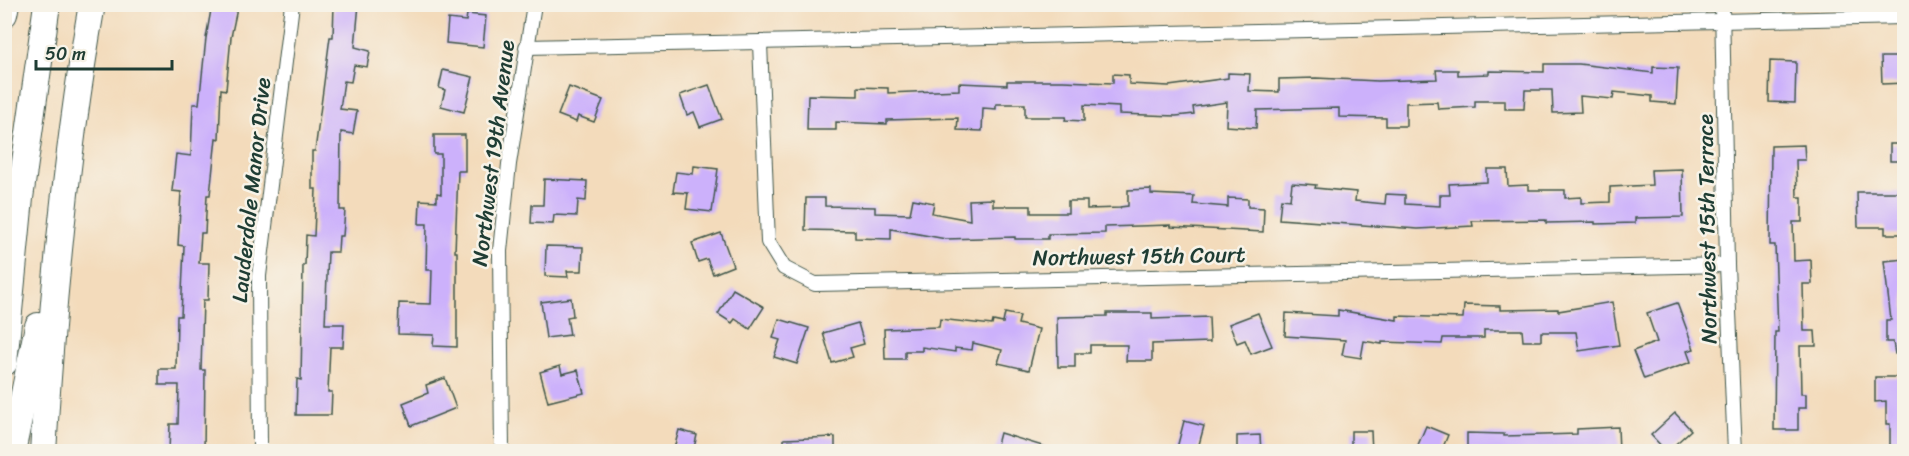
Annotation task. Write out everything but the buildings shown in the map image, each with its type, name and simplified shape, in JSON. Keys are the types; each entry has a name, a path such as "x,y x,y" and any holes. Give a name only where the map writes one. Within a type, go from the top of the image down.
{"highway":[{"path":"4,14 6,4"},
{"path":"4,363 23,175 47,4"},
{"path":"43,452 63,202 92,4"},
{"path":"12,452 63,202"}],"street":[{"name":"Lauderdale Manor Drive","path":"260,452 260,276 292,4"},
{"name":"Northwest 19th Avenue","path":"502,452 500,250 509,164 534,4"},
{"name":"Northwest 15th Terrace","path":"1722,4 1727,265 1735,452"},
{"path":"526,47 1905,17"},
{"name":"Northwest 15th Court","path":"760,43 768,242 784,268 814,284 1727,265"}]}
